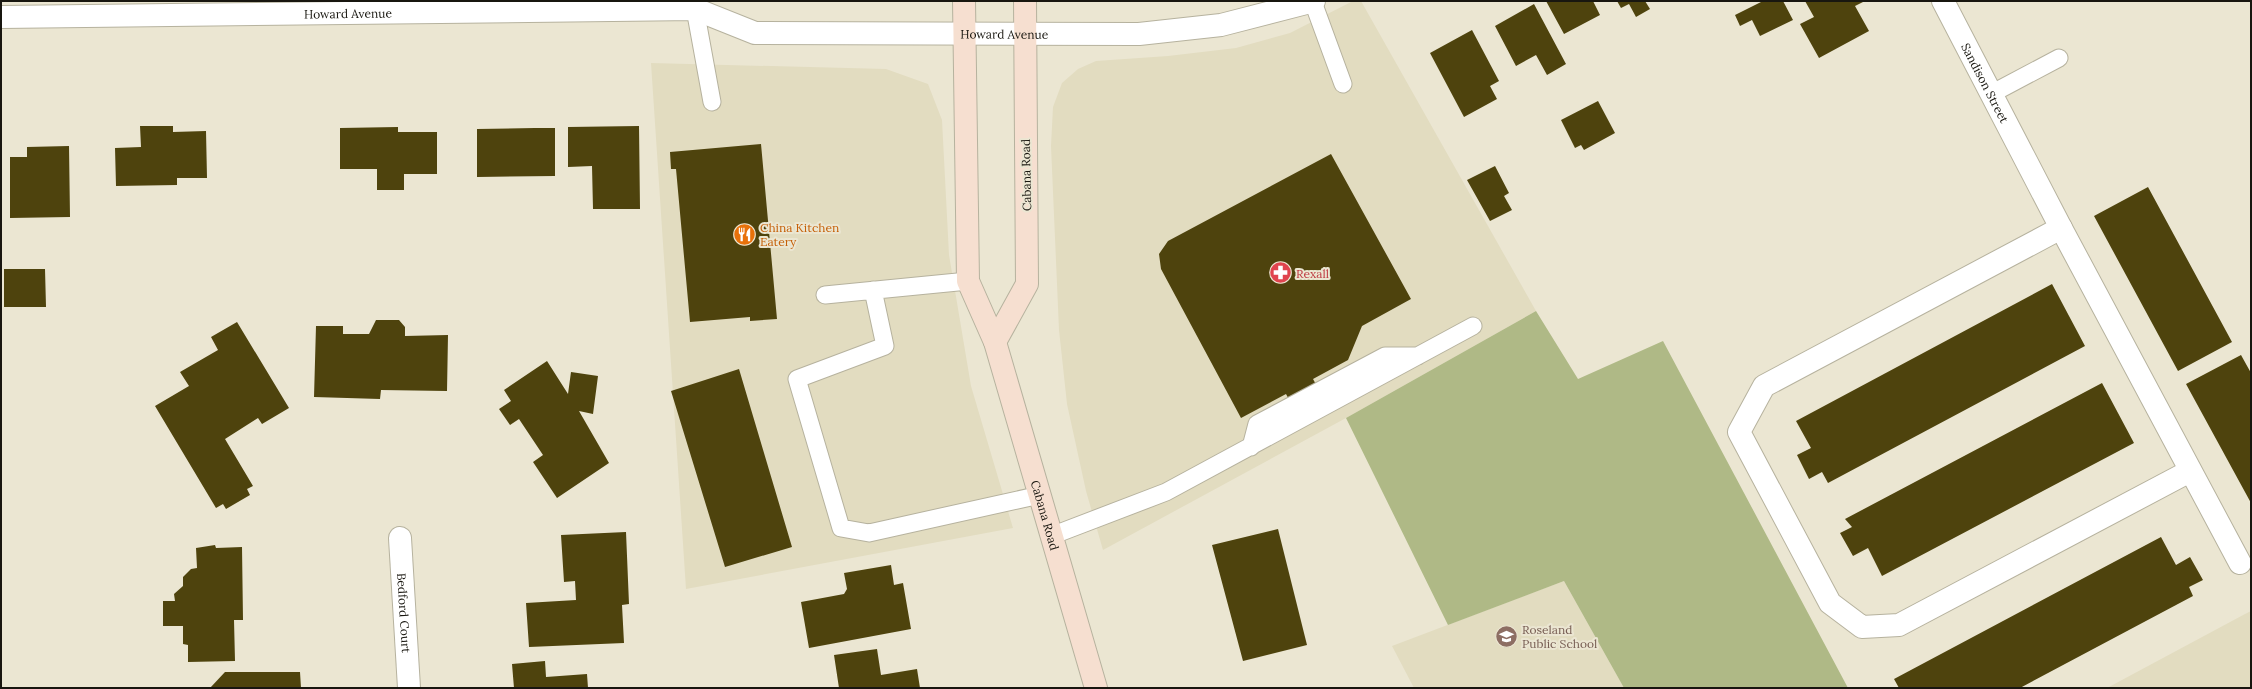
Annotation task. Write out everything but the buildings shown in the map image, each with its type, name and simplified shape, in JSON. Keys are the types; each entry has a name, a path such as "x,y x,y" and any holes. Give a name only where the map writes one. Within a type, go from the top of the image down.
{"main road":[{"name":"Cabana Road","path":"964,1 968,281 995,342 1096,688"},
{"name":"Cabana Road","path":"995,342 1027,284 1025,1"}],"street":[{"name":"Sandison Street","path":"1943,1 2061,228 2240,563"},
{"name":"Howard Avenue","path":"1,17 704,5 755,33 1138,34 1221,24 1314,2"},
{"path":"2061,228 1764,386 1739,432 1830,603 1862,627 1899,625 2190,471"},
{"name":"Bedford Court","path":"400,538 409,688"}],"lane":[{"path":"1314,2 1343,84"},
{"path":"704,5 712,102"},
{"path":"1991,94 2059,58"},
{"path":"825,295 968,281"},
{"path":"873,290 885,346 797,379 841,528 869,533 1040,495"},
{"path":"1051,536 1166,492 1251,447 1257,424 1385,356 1419,356 1473,326"}],"shaded area":[{"path":"1353,1 1361,1 1536,311 1346,418 1103,550 1086,491 1067,404 1059,330 1051,146 1053,107 1062,83 1078,69 1096,61 1168,56 1236,48 1290,33"},
{"path":"651,63 886,69 928,84 942,120 949,255 971,386 1013,528 686,589"},
{"name":"Roseland Public School","path":"1564,581 1624,688 1414,688 1392,646"},
{"path":"2251,611 2251,688 2107,688 2245,614"}],"green space":[{"path":"1536,311 1578,379 1663,341 1848,688 1624,688 1564,581 1448,625 1346,418"}],"place":[{"name":"China Kitchen Eatery","path":"744,234"},
{"name":"Rexall","path":"1280,273"},
{"name":"Roseland Public School","path":"1507,636"}]}
